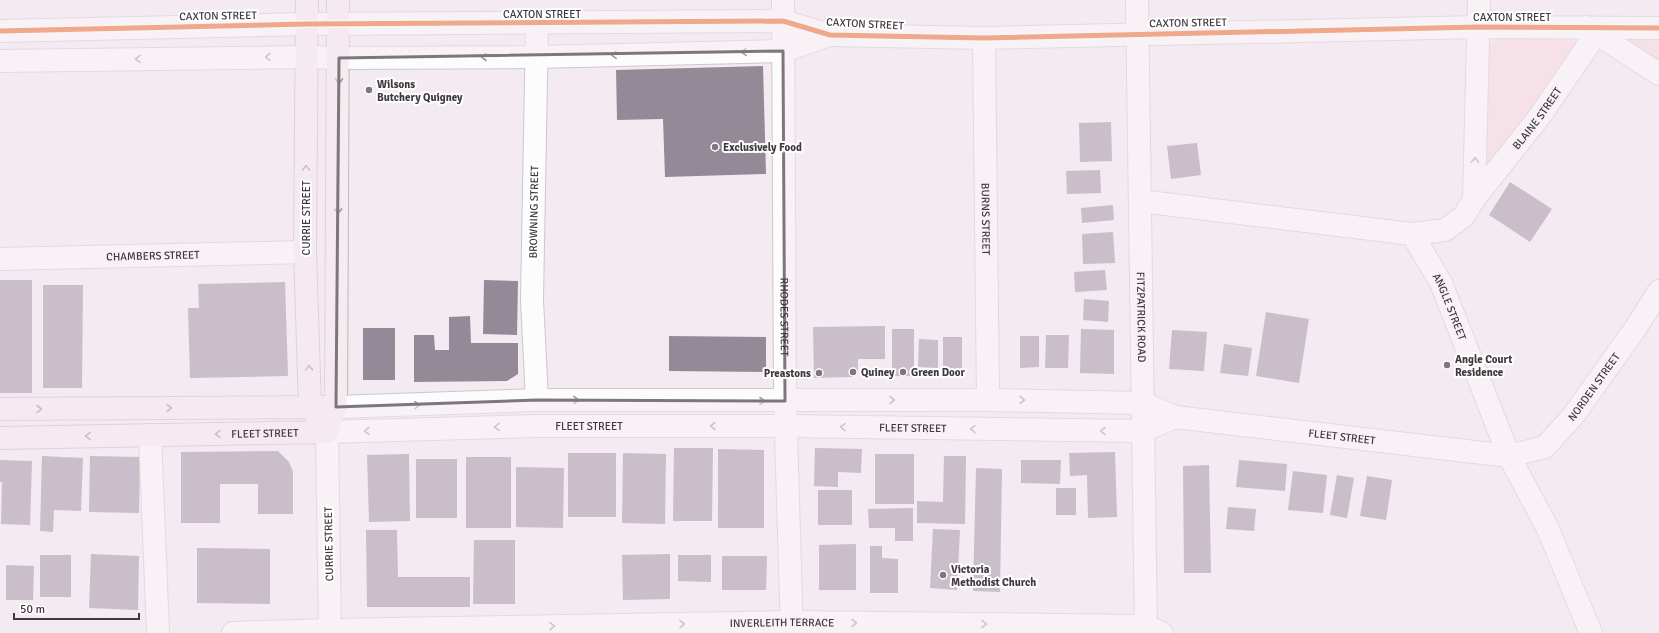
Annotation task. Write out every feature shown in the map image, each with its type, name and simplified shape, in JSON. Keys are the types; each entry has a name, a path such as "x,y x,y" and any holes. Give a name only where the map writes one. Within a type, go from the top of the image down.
{"main road":[{"name":"CURRIE STREET","path":"307,0 305,252 310,407"},
{"name":"CURRIE STREET","path":"327,432 336,407 339,58 338,0"},
{"path":"310,407 327,432"},
{"name":"FLEET STREET","path":"0,409 336,407"},
{"name":"FLEET STREET","path":"0,438 327,432"}],"street":[{"name":"RHODES STREET","path":"783,0 785,401 792,627"},
{"name":"FITZPATRICK ROAD","path":"1137,0 1142,431 1152,631"},
{"name":"BLAINE STREET","path":"1474,199 1479,0"},
{"name":"CAXTON STREET","path":"0,31 307,24 783,22 830,35 984,38 1478,27 1591,30 1659,28"},
{"name":"BROWNING STREET","path":"537,24 532,300 537,400"},
{"name":"BLAINE STREET","path":"1412,234 1445,230 1464,216 1474,199 1540,116 1591,30"},
{"path":"1591,30 1659,74"},
{"name":"CAXTON STREET","path":"0,61 307,57 537,57 783,51 830,35"},
{"name":"BURNS STREET","path":"984,38 988,400"},
{"path":"1140,200 1412,234"},
{"name":"ANGLE STREET","path":"1412,234 1441,283 1509,456 1548,527 1591,633"},
{"name":"CHAMBERS STREET","path":"0,259 305,252"},
{"name":"NORDEN STREET","path":"1509,456 1545,447 1573,416 1635,329 1659,291"},
{"name":"FLEET STREET","path":"336,407 537,400 988,400 1142,403 1175,417 1509,456"},
{"name":"FLEET STREET","path":"327,432 536,426 786,426 1142,431 1175,417"},
{"name":"CURRIE STREET","path":"327,432 330,631"},
{"path":"150,435 158,633"},
{"name":"INVERLEITH TERRACE","path":"233,633 792,627 1152,631"}],"highlighted area":[{"path":"783,51 785,401 537,400 336,407 339,58"}],"shaded area":[{"path":"1659,36 1659,68 1618,37"},
{"path":"1501,38 1544,38 1579,42 1491,174 1487,170 1487,46"}],"building":[{"name":"Exclusively Food","path":"763,66 766,174 665,177 663,119 617,120 616,70"},
{"path":"1111,122 1112,161 1080,162 1079,123"},
{"path":"1197,143 1201,175 1171,179 1167,146"},
{"path":"1100,170 1101,193 1067,194 1066,171"},
{"path":"1510,182 1552,209 1530,242 1489,215"},
{"path":"1113,205 1114,220 1082,223 1081,208"},
{"path":"1113,232 1115,263 1083,264 1082,234"},
{"path":"1105,270 1107,290 1075,292 1074,272"},
{"path":"0,280 32,280 32,393 0,393"},
{"path":"484,280 518,281 517,335 483,334"},
{"path":"285,282 288,376 190,378 188,308 199,308 198,284"},
{"path":"43,285 83,285 82,388 43,388"},
{"path":"1084,299 1109,301 1108,322 1083,320"},
{"path":"1266,312 1309,319 1299,383 1256,376"},
{"path":"470,316 471,343 518,343 518,374 507,381 414,382 414,335 434,335 435,350 449,350 449,317"},
{"path":"885,326 885,359 858,359 858,373 852,377 814,378 813,327"},
{"path":"363,328 395,328 395,380 363,380"},
{"path":"892,329 914,329 914,376 892,376"},
{"path":"1081,329 1114,330 1114,374 1080,373"},
{"path":"1172,330 1207,332 1204,371 1169,369"},
{"path":"1046,335 1069,335 1068,368 1045,368"},
{"path":"669,336 766,337 766,372 669,371"},
{"path":"1020,336 1039,336 1039,367 1020,368"},
{"path":"943,337 962,337 962,370 943,370"},
{"path":"919,339 938,340 938,368 918,367"},
{"path":"1224,344 1252,348 1248,376 1220,373"},
{"path":"674,448 713,448 712,521 673,521"},
{"path":"815,448 862,449 861,473 838,472 838,487 814,486"},
{"path":"718,449 764,450 764,528 718,528"},
{"path":"278,451 289,462 293,472 293,514 258,514 258,484 220,484 220,523 181,523 181,452"},
{"path":"1115,452 1117,517 1088,518 1087,475 1070,476 1069,453"},
{"path":"568,453 616,453 616,517 568,517"},
{"path":"623,453 666,454 665,524 622,523"},
{"path":"409,454 410,521 369,522 367,455"},
{"path":"875,454 914,454 914,504 875,504"},
{"path":"42,456 83,458 81,511 54,510 53,532 40,531"},
{"path":"90,456 140,457 139,513 89,512"},
{"path":"944,456 966,456 965,524 917,523 917,501 943,502"},
{"path":"466,457 511,457 511,528 466,528"},
{"path":"416,459 457,459 457,518 416,518"},
{"path":"0,460 32,461 30,525 1,524 2,482 0,482"},
{"path":"1021,460 1061,460 1060,484 1021,483"},
{"path":"1239,460 1287,464 1285,491 1236,487"},
{"path":"1209,465 1211,573 1184,573 1183,466"},
{"path":"516,467 564,468 563,528 516,527"},
{"path":"976,468 1002,469 1000,592 973,591"},
{"path":"1293,471 1327,475 1323,513 1288,510"},
{"path":"1337,475 1354,478 1347,518 1330,515"},
{"path":"1367,476 1392,480 1386,520 1360,516"},
{"path":"1056,488 1076,488 1076,515 1056,515"},
{"path":"818,490 852,490 852,525 818,525"},
{"path":"1228,507 1256,509 1254,531 1226,529"},
{"path":"913,508 913,541 895,541 895,528 869,528 868,509"},
{"path":"933,529 960,530 957,590 930,588"},
{"path":"366,530 397,530 398,577 470,577 470,607 367,607"},
{"path":"474,540 515,540 515,604 473,604"},
{"path":"856,544 856,590 819,590 819,545"},
{"path":"870,546 882,546 882,558 898,559 898,593 870,593"},
{"path":"197,548 270,549 270,604 197,603"},
{"path":"91,554 139,556 138,610 89,608"},
{"path":"670,554 670,599 623,600 622,555"},
{"path":"40,555 71,555 71,597 40,597"},
{"path":"678,555 711,555 711,582 678,581"},
{"path":"722,556 767,556 766,590 722,590"},
{"path":"6,565 34,566 33,600 6,600"}],"cycle path":[{"path":"0,31 307,24 783,21 830,35 984,38 1478,27 1659,28"}],"place":[{"name":"Wilsons Butchery Quigney","path":"369,90"},
{"name":"Exclusively Food","path":"715,147"},
{"name":"Angle Court Residence","path":"1447,365"},
{"name":"Quiney","path":"853,372"},
{"name":"Green Door","path":"903,372"},
{"name":"Preastons","path":"819,373"},
{"name":"Victoria Methodist Church","path":"943,575"}]}
